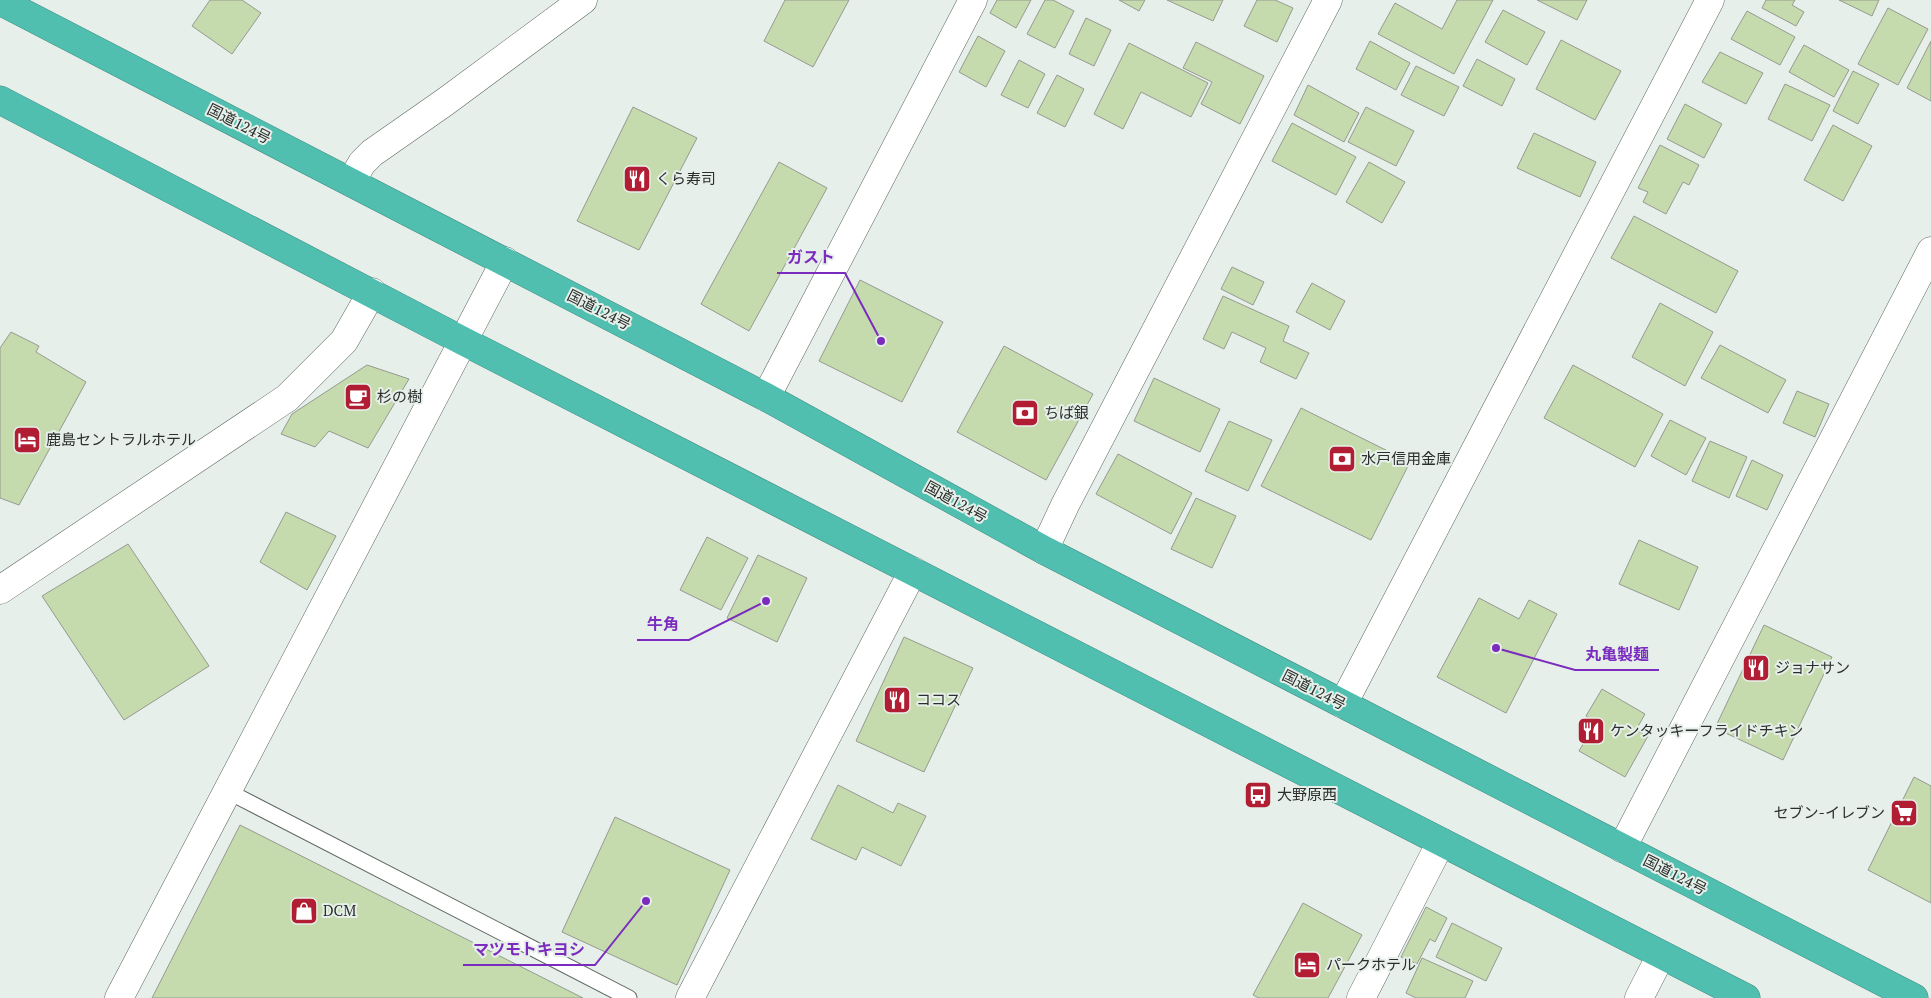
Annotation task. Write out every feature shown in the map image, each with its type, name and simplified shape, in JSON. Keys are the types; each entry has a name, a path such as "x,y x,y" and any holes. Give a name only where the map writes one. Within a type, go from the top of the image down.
{"highway":[{"name":"国道124号","path":"0,1 766,397 1044,550 1914,998"},
{"path":"0,100 912,571 1746,998"}],"street":[{"path":"351,182 362,163 372,153 583,0"},
{"path":"766,397 973,0"},
{"path":"1044,550 1065,505 1328,0"},
{"path":"1343,704 1710,0"},
{"path":"1622,848 1931,251"},
{"path":"119,998 229,792 505,262"},
{"path":"0,590 286,398 344,341 372,292"},
{"path":"690,998 912,571"},
{"path":"1361,998 1442,842"},
{"path":"1639,998 1661,955"}],"lane":[{"path":"229,792 629,998"}],"building":[{"path":"210,0 242,0 261,13 232,54 192,26"},
{"path":"785,0 849,0 813,67 764,41"},
{"path":"997,0 1031,0 1016,28 990,13"},
{"path":"1045,0 1053,0 1074,11 1055,48 1027,34"},
{"path":"1119,0 1145,0 1139,11"},
{"path":"1167,0 1223,0 1213,21"},
{"path":"1257,0 1275,0 1293,8 1277,42 1244,26"},
{"path":"1457,0 1493,0 1454,74 1378,34 1395,3 1442,29"},
{"path":"1537,0 1587,0 1577,20"},
{"path":"1766,0 1795,0 1792,5 1804,12 1796,26 1762,8"},
{"path":"1839,0 1879,0 1872,16"},
{"path":"1888,8 1928,29 1898,85 1858,64"},
{"path":"1503,10 1545,32 1527,65 1485,42"},
{"path":"1747,11 1795,37 1780,65 1731,39"},
{"path":"1086,18 1111,30 1094,66 1069,54"},
{"path":"978,36 1005,51 986,87 959,72"},
{"path":"1561,40 1621,71 1595,120 1536,89"},
{"path":"1370,41 1410,63 1396,90 1356,69"},
{"path":"1931,41 1931,101 1907,88"},
{"path":"1196,42 1264,76 1240,124 1201,104 1212,82 1183,68"},
{"path":"1129,43 1208,83 1191,117 1141,92 1123,129 1094,114"},
{"path":"1804,45 1849,70 1834,97 1789,72"},
{"path":"1720,52 1763,73 1746,104 1702,82"},
{"path":"1477,59 1515,79 1502,106 1463,86"},
{"path":"1019,60 1045,74 1028,108 1001,95"},
{"path":"1416,66 1459,87 1444,116 1401,95"},
{"path":"1853,71 1879,84 1858,124 1833,111"},
{"path":"1057,75 1084,89 1065,127 1037,113"},
{"path":"1785,84 1830,105 1812,141 1768,119"},
{"path":"1308,85 1359,113 1344,142 1294,115"},
{"path":"1685,104 1722,124 1704,158 1667,139"},
{"name":"くら寿司","path":"633,107 697,138 639,250 577,221"},
{"path":"1366,107 1414,131 1396,166 1348,142"},
{"path":"1292,123 1356,157 1336,195 1272,161"},
{"path":"1833,125 1872,146 1843,201 1804,180"},
{"path":"1534,133 1596,162 1580,197 1517,168"},
{"path":"1660,145 1699,165 1689,185 1683,182 1666,214 1643,202 1648,192 1638,188"},
{"path":"779,162 827,188 749,331 701,304"},
{"path":"1369,162 1405,182 1382,223 1346,202"},
{"path":"1634,216 1738,271 1716,313 1611,258"},
{"path":"1232,267 1264,282 1253,305 1221,289"},
{"path":"860,280 943,322 902,402 819,361"},
{"path":"1312,283 1345,301 1330,330 1296,312"},
{"path":"1223,296 1289,326 1283,341 1309,353 1296,379 1260,362 1266,348 1232,332 1224,349 1203,339"},
{"path":"1660,303 1713,332 1685,386 1632,357"},
{"name":"鹿島セントラルホテル","path":"11,332 39,346 36,352 86,382 19,505 0,498 0,348"},
{"path":"1720,345 1786,380 1768,413 1701,378"},
{"name":"ちば銀","path":"1004,346 1093,394 1046,480 957,432"},
{"name":"杉の樹","path":"367,365 409,379 368,448 329,431 315,447 281,434 292,414"},
{"path":"1573,365 1663,414 1635,467 1544,418"},
{"path":"1154,378 1220,409 1200,452 1134,421"},
{"path":"1797,391 1829,404 1815,437 1783,423"},
{"path":"1301,408 1410,462 1371,540 1261,486"},
{"path":"1670,420 1706,438 1686,475 1651,456"},
{"path":"1229,421 1272,440 1248,491 1205,471"},
{"path":"1710,441 1747,457 1729,498 1692,481"},
{"path":"1118,454 1192,493 1171,534 1096,494"},
{"path":"1752,460 1783,475 1767,510 1736,496"},
{"path":"1196,498 1236,516 1212,568 1171,549"},
{"path":"286,512 336,536 307,590 260,562"},
{"path":"707,537 748,558 721,610 680,590"},
{"path":"1639,540 1698,567 1679,610 1619,584"},
{"path":"128,544 209,666 124,720 42,596"},
{"path":"758,555 807,578 777,642 727,618"},
{"path":"1479,598 1519,619 1529,600 1557,614 1506,713 1437,677"},
{"path":"1764,625 1832,657 1783,760 1715,728"},
{"path":"904,637 973,668 924,772 856,741"},
{"path":"1602,689 1645,714 1636,730 1648,736 1625,777 1579,751 1596,722 1586,716"},
{"path":"1914,777 1931,786 1931,903 1868,870"},
{"path":"838,785 893,813 898,803 926,816 901,866 862,847 856,860 811,839"},
{"path":"615,817 730,870 677,985 562,932"},
{"name":"DCM","path":"240,825 583,998 152,998"},
{"name":"パークホテル","path":"1303,903 1362,935 1328,998 1259,998 1253,995"},
{"path":"1426,907 1447,918 1435,942 1430,939 1417,964 1401,957"},
{"path":"1452,923 1502,948 1486,981 1436,957"},
{"path":"1422,958 1473,981 1465,998 1416,998 1406,993"}],"place":[{"name":"くら寿司","path":"637,179"},
{"name":"ガスト","path":"881,341"},
{"name":"杉の樹","path":"358,397"},
{"name":"ちば銀","path":"1025,413"},
{"name":"鹿島セントラルホテル","path":"27,440"},
{"name":"水戸信用金庫","path":"1342,459"},
{"name":"牛角","path":"766,601"},
{"name":"丸亀製麺","path":"1496,648"},
{"name":"ジョナサン","path":"1756,668"},
{"name":"ココス","path":"897,700"},
{"name":"ケンタッキーフライドチキン","path":"1591,731"},
{"name":"大野原西","path":"1258,795"},
{"name":"セブン-イレブン","path":"1904,813"},
{"name":"マツモトキヨシ","path":"646,901"},
{"name":"DCM","path":"304,911"},
{"name":"パークホテル","path":"1307,965"}]}
